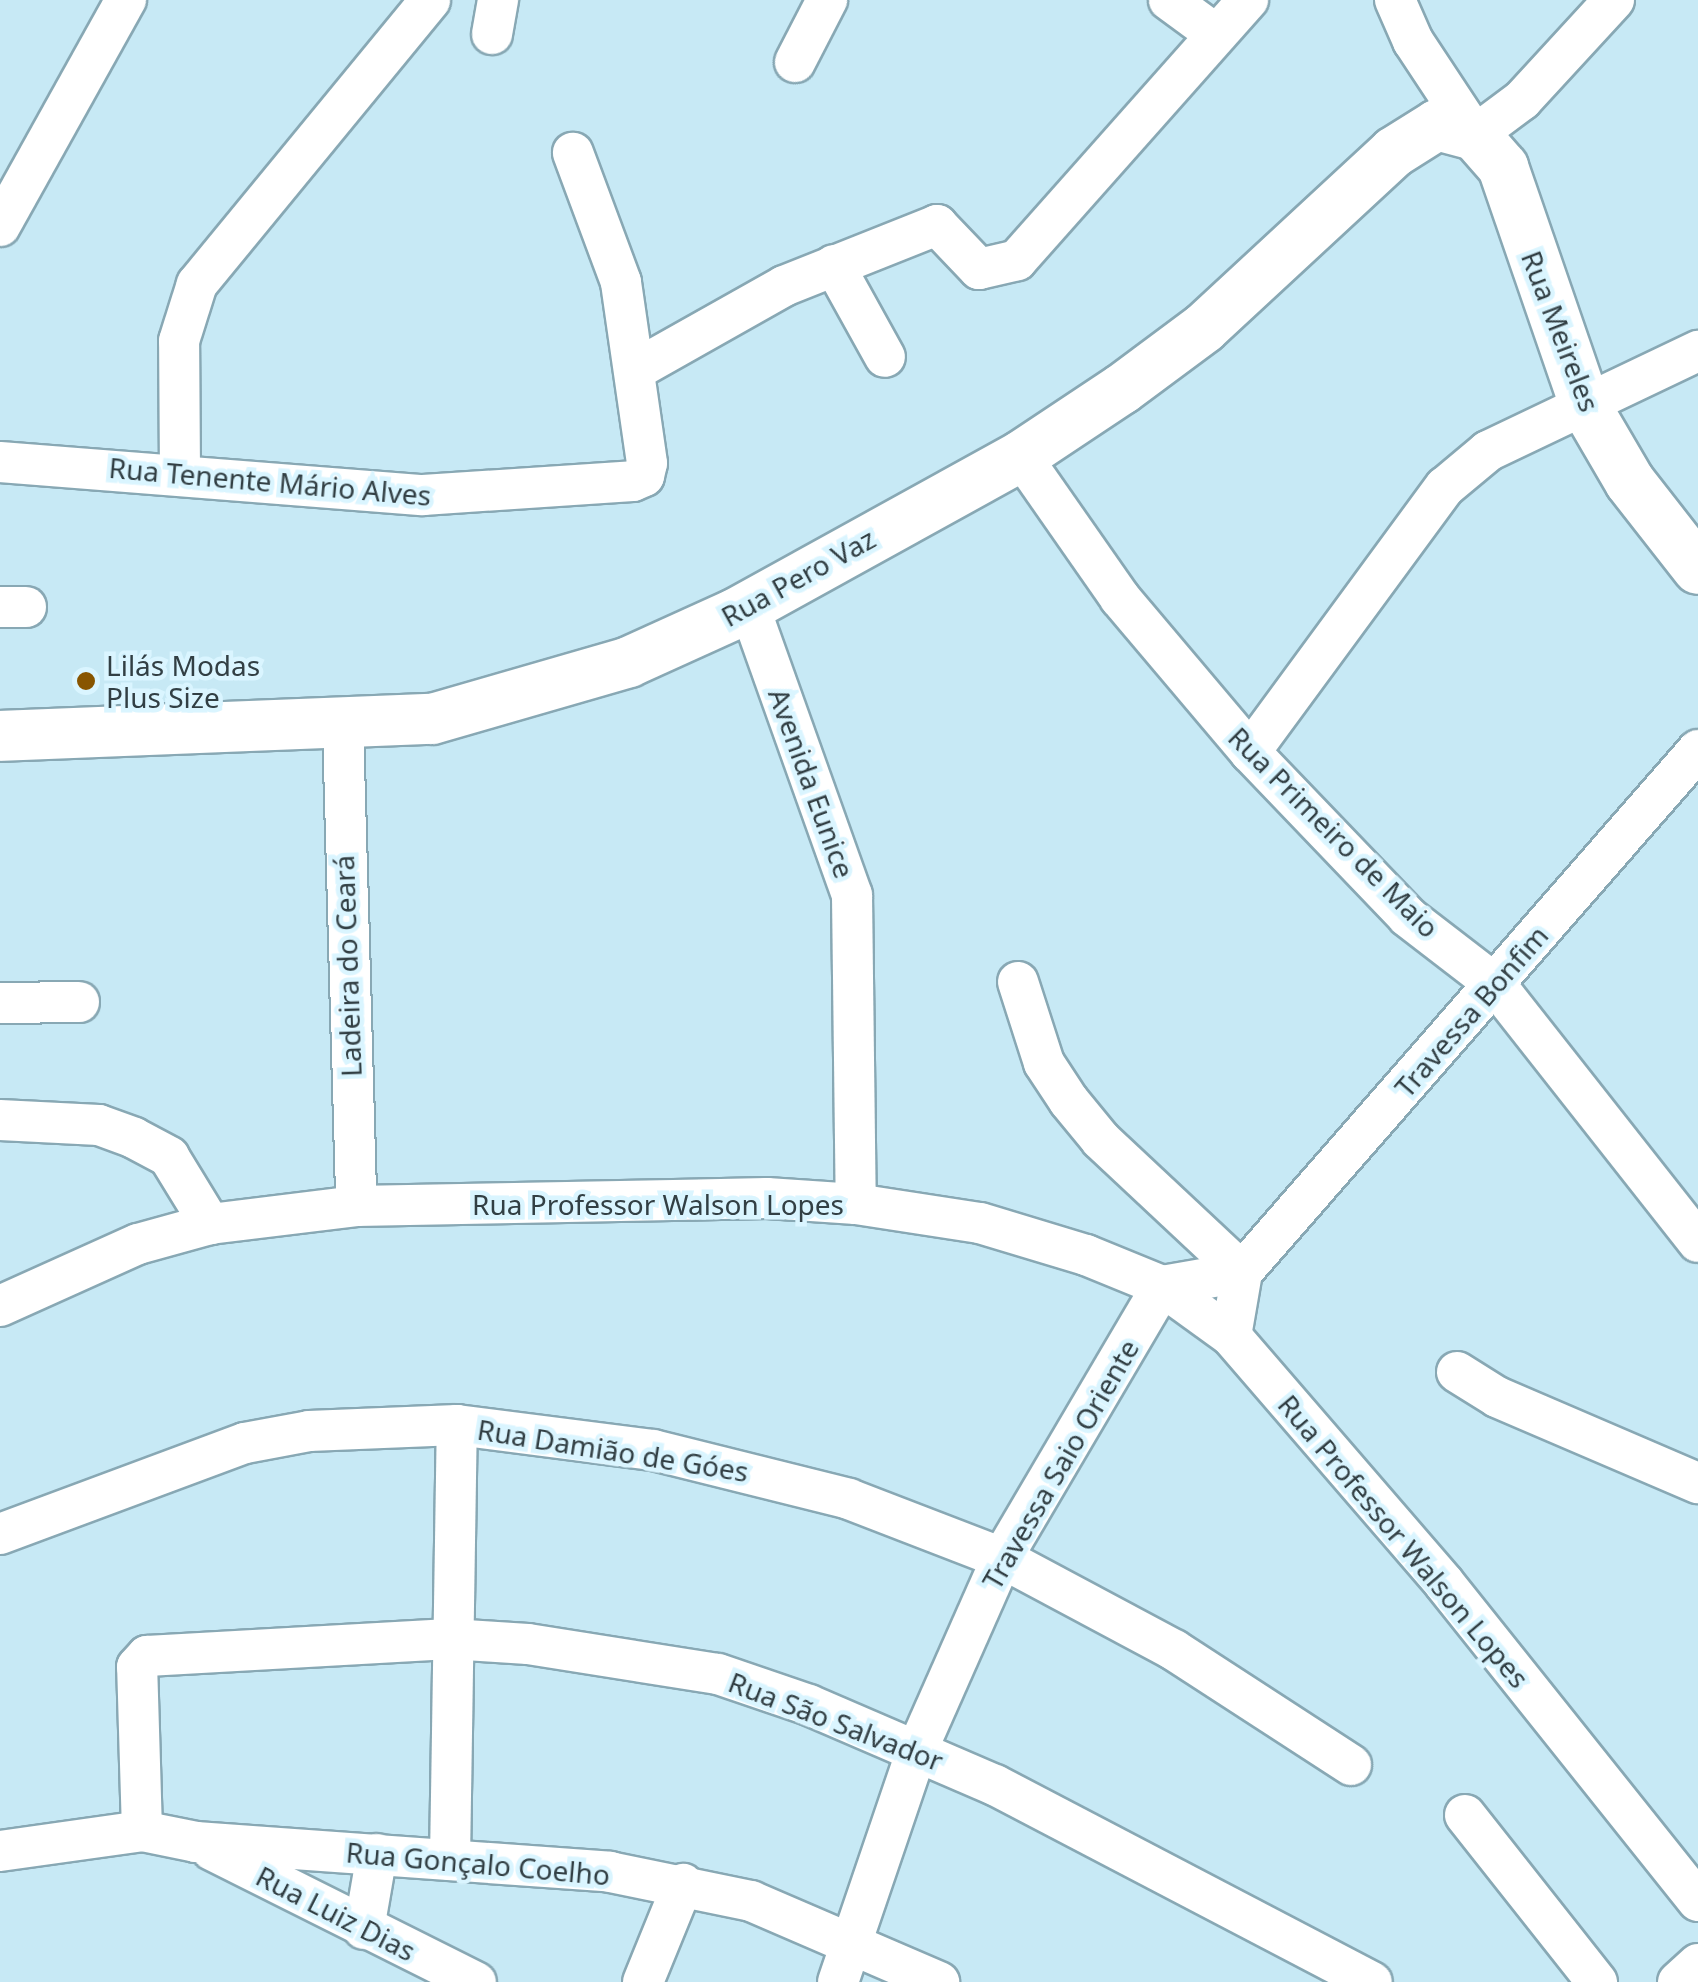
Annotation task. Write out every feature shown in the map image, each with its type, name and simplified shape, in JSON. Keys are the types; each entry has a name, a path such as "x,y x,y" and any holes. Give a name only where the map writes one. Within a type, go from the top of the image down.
{"main road":[{"name":"Rua Pero Vaz","path":"0,736 343,727 432,719 629,662 748,606 1021,456 1204,328 1420,132 1437,124 1475,134"},
{"name":"Rua Meireles","path":"1475,134 1503,167 1585,405 1630,482 1698,569"}],"street":[{"path":"0,226 126,0"},
{"path":"180,472 179,341 197,284 430,0"},
{"path":"795,62 827,0"},
{"path":"1170,0 1214,33"},
{"path":"573,153 622,282 635,370 834,265 937,225 979,269 1017,260 1214,33 1248,0"},
{"path":"1395,0 1413,41 1475,134 1522,100 1614,0"},
{"path":"834,265 886,357"},
{"path":"1250,752 1445,487 1488,451 1698,350"},
{"name":"Rua Tenente Mário Alves","path":"0,462 180,472 423,495 540,492 644,476 635,370"},
{"name":"Rua Primeiro de Maio","path":"1021,456 1120,598 1250,752 1408,917 1495,984 1698,1242"},
{"name":"Avenida Eunice","path":"748,606 852,895 856,1204"},
{"name":"Ladeira do Ceará","path":"343,727 356,1206"},
{"name":"Travessa Bonfim","path":"1242,1272 1698,750"},
{"path":"1018,982 1044,1063 1069,1101 1101,1140 1242,1272"},
{"path":"0,1004 79,1002"},
{"path":"0,1120 99,1125 134,1138 169,1157 210,1224"},
{"name":"Rua Professor Walson Lopes","path":"0,1306 138,1244 210,1224 356,1206 768,1198 856,1204 980,1223 1162,1286 1231,1336 1444,1583 1698,1901"},
{"path":"1162,1286 1242,1272"},
{"path":"1231,1336 1242,1272"},
{"name":"Travessa Saio Oriente","path":"838,1982 917,1750 1002,1558 1162,1286"},
{"path":"1457,1372 1497,1397 1698,1484"},
{"path":"450,1860 450,1639 457,1425"},
{"name":"Rua Damião de Góes","path":"0,1534 245,1443 309,1430 457,1425 653,1450 758,1472 915,1522 1002,1558 1174,1650 1351,1766"},
{"name":"Rua São Salvador","path":"142,1831 137,1668 147,1656 450,1639 528,1644 718,1674 917,1750 1066,1820 1372,1982"},
{"path":"1464,1815 1597,1982"},
{"name":"Rua Gonçalo Coelho","path":"0,1851 142,1831 196,1842 450,1860 683,1884 852,1939 939,1982"},
{"name":"Rua Luiz Dias","path":"196,1842 476,1982"},
{"path":"364,1929 376,1854"},
{"path":"643,1982 683,1884"},
{"path":"1678,1982 1698,1964"}],"place":[{"name":"Lilás Modas Plus Size","path":"86,681"}]}
